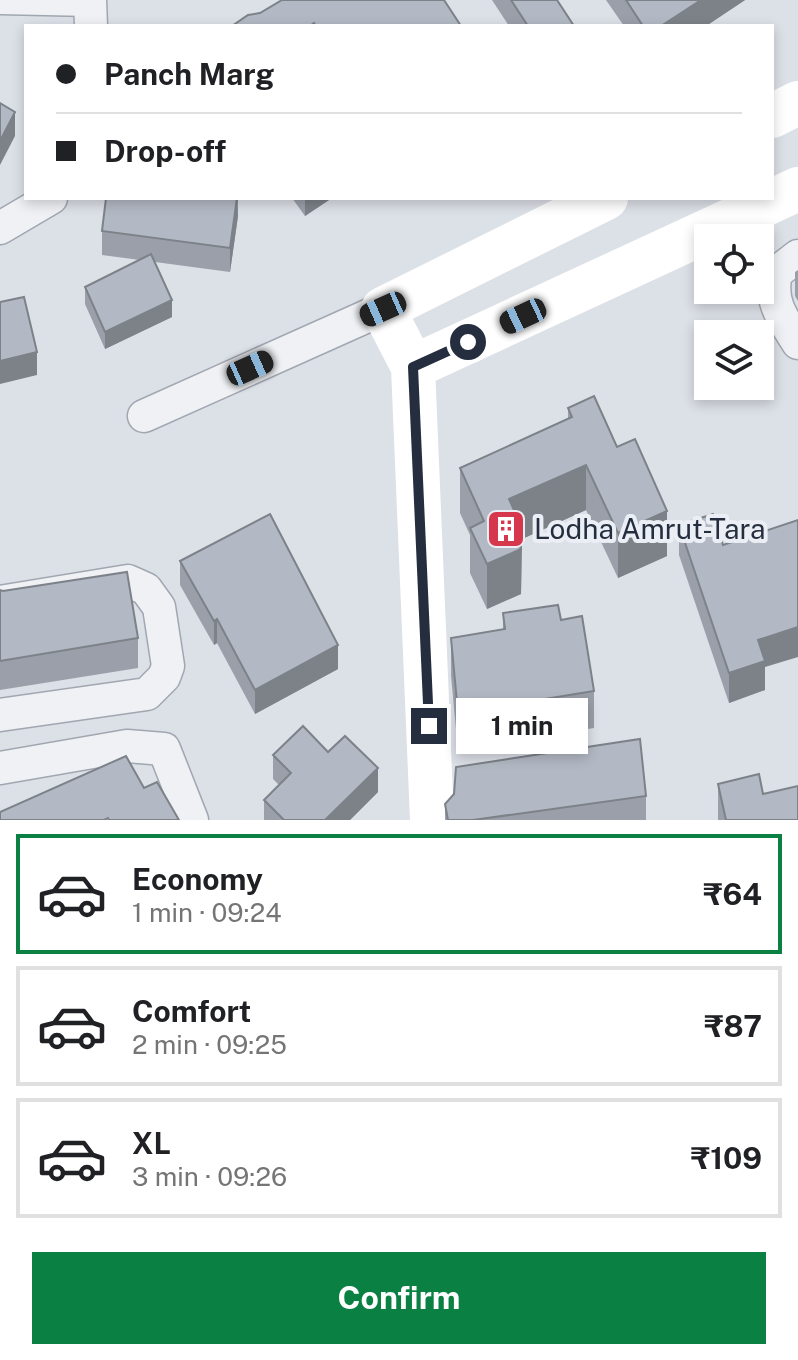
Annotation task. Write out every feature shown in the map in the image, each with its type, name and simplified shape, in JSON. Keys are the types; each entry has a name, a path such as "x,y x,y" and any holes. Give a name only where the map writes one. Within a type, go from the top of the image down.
{"street":[{"path":"774,115 798,103"},
{"path":"413,367 798,189"},
{"path":"0,228 48,200"},
{"path":"144,416 383,309 602,200"},
{"path":"798,256 776,273 771,290 778,312 798,343"},
{"path":"383,309 413,367 432,820"},
{"path":"0,602 128,581 146,589 159,607 168,666 164,677 147,694 0,715"},
{"path":"0,768 127,746 164,749 192,820"}],"lane":[{"path":"0,6 90,11"}],"building":[{"path":"282,0 444,0 460,24 235,24 248,15 260,13"},
{"path":"511,0 557,0 573,24 527,24"},
{"path":"626,0 701,0 664,24 642,24"},
{"path":"0,103 15,112 0,141"},
{"path":"106,200 237,200 230,248 102,231"},
{"path":"151,254 172,300 105,332 85,287"},
{"path":"24,297 37,352 0,361 0,302"},
{"path":"594,396 617,447 635,439 667,511 618,533 586,465 509,499 522,528 513,532 521,549 487,564 470,528 484,521 460,468 572,417 568,408"},
{"path":"270,514 338,645 255,690 217,619 214,621 180,561"},
{"path":"713,514 723,545 798,520 798,627 758,640 765,661 729,673 679,525"},
{"path":"127,572 138,638 0,661 0,590"},
{"path":"558,605 561,620 582,616 594,691 458,713 451,638 505,629 503,613"},
{"path":"303,726 328,752 345,736 378,768 325,820 284,820 264,800 291,773 273,755"},
{"path":"640,739 646,796 473,820 448,820 445,804 454,794 456,767"},
{"path":"126,756 144,788 157,782 179,820 0,820 0,812"},
{"path":"759,774 763,794 798,786 798,820 726,820 718,784"}],"place":[{"name":"Lodha Amrut-Tara","path":"506,529"}],"route":[{"path":"429,726 413,367 468,342"}]}
